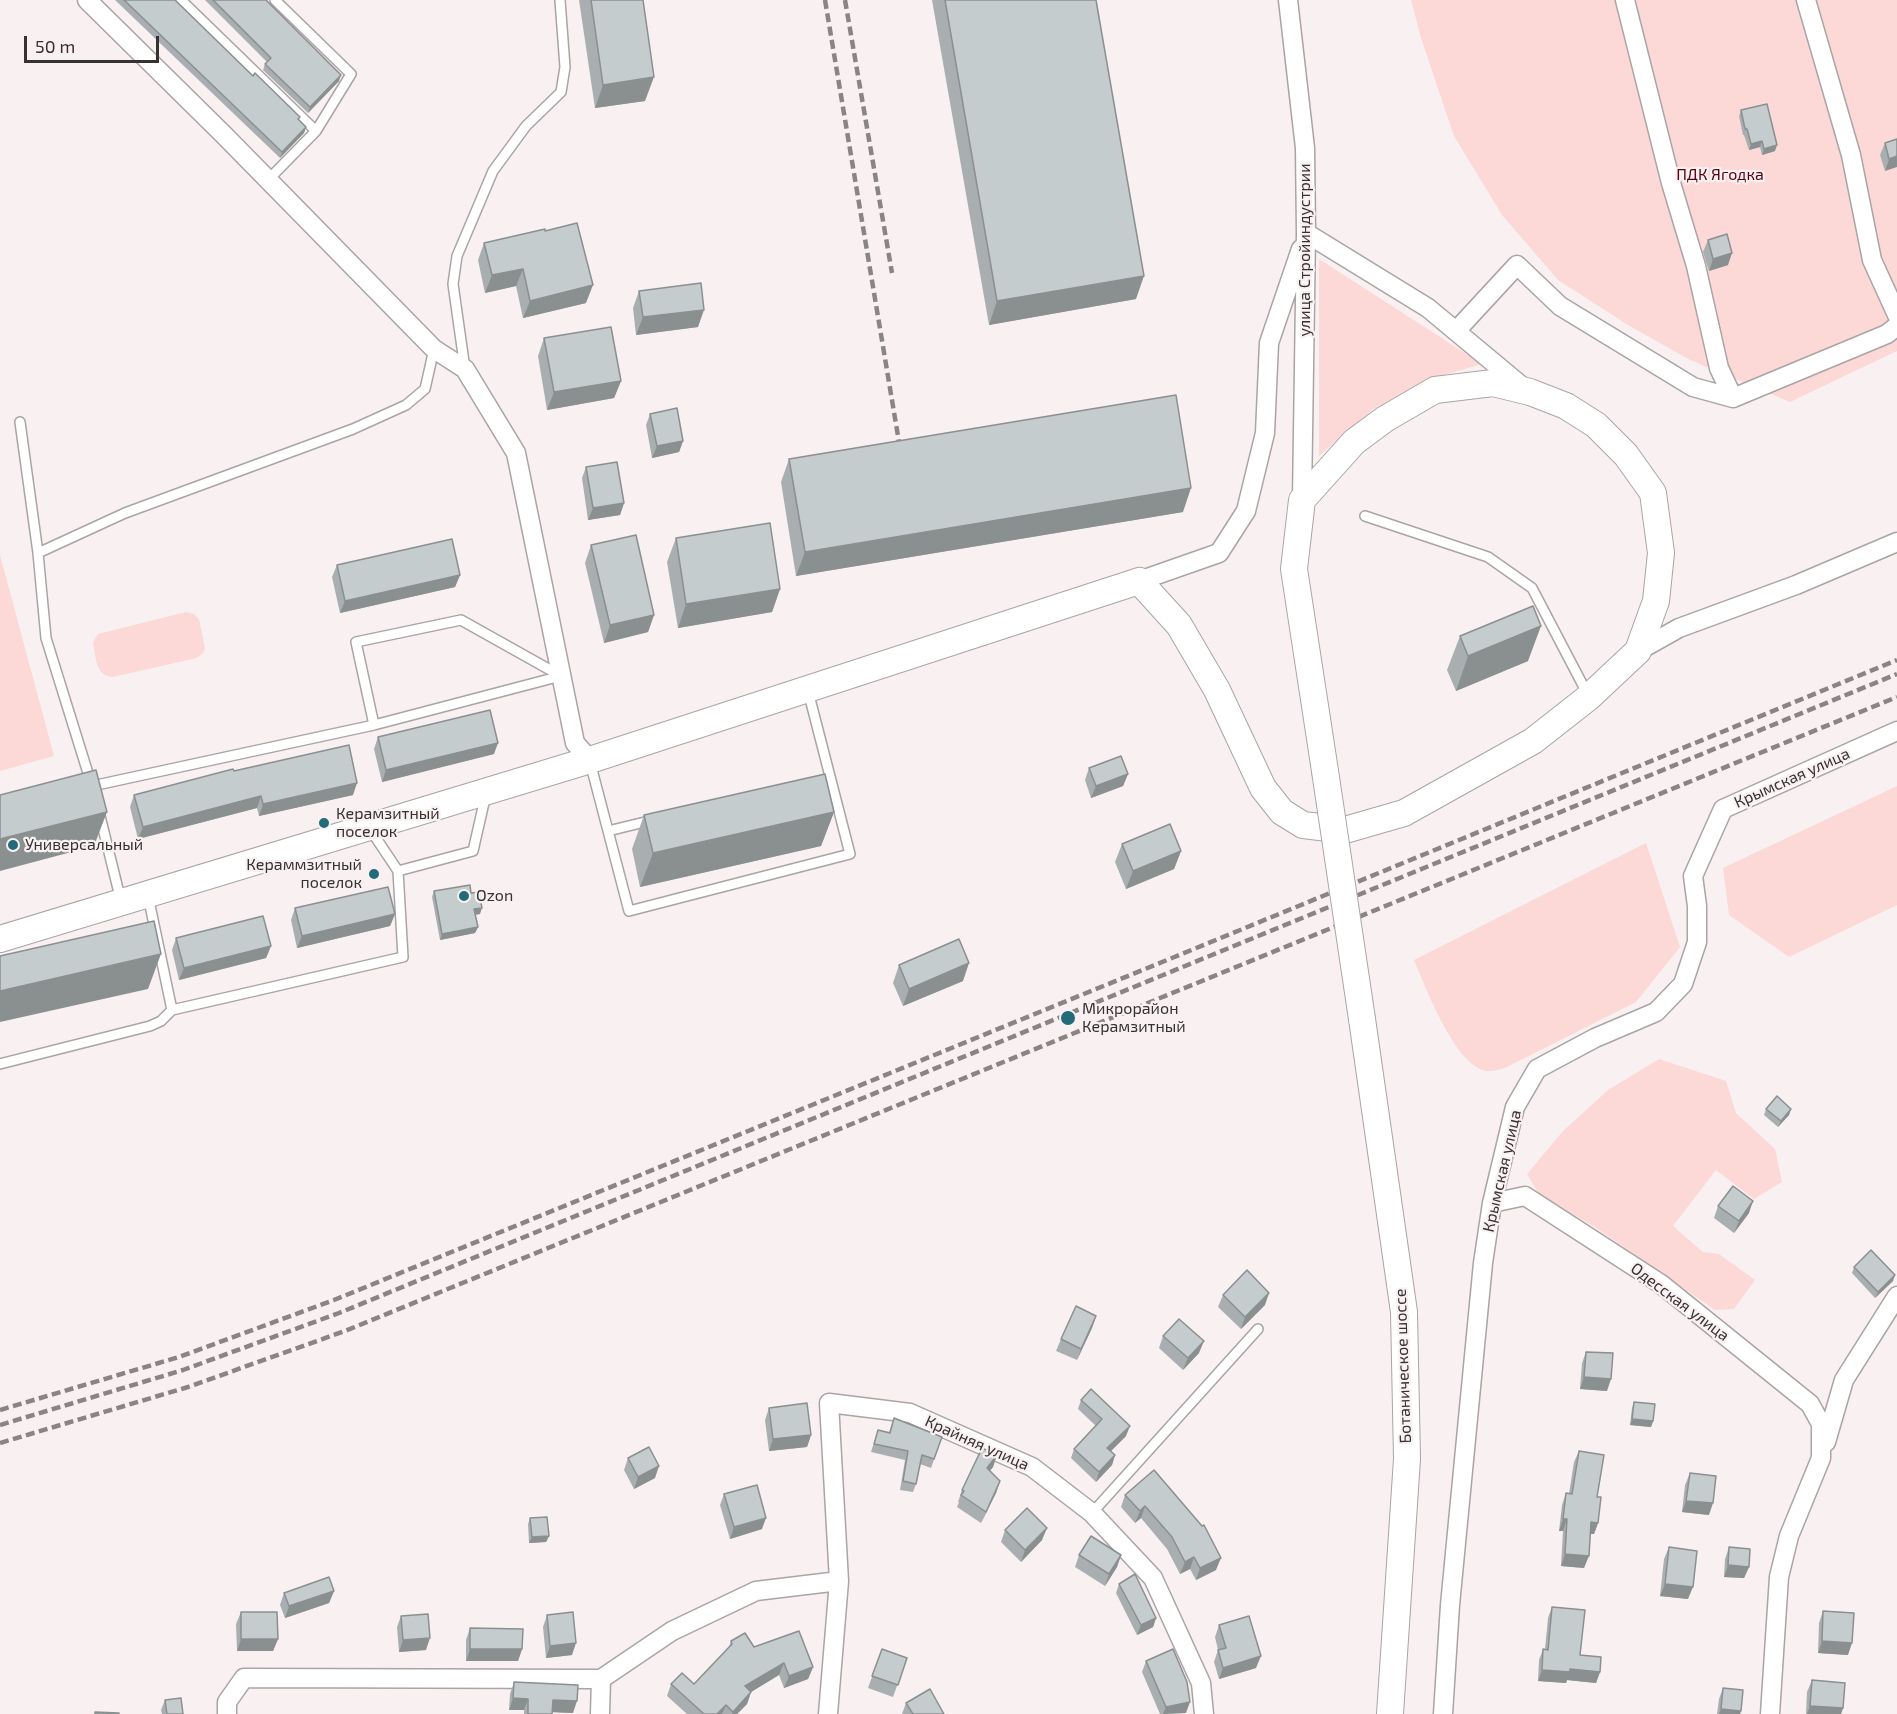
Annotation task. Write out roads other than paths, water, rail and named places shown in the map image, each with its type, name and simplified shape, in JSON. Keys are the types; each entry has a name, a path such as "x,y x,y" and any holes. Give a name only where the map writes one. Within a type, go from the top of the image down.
{"street":[{"path":"87,0 434,349 465,369 516,453 575,743 590,760"},
{"name":"улица Стройиндустрии","path":"1288,0 1305,148 1302,500"},
{"path":"1625,0 1671,183 1696,266 1719,368 1733,398"},
{"path":"1806,0 1851,154 1872,260 1897,315"},
{"path":"0,939 590,760 1139,582 1219,553 1246,511 1265,433 1269,343 1306,233 1428,308 1530,392"},
{"path":"1456,331 1516,265 1560,306 1694,387 1733,398 1887,333 1897,326"},
{"path":"1302,500 1354,442 1385,419 1435,390 1493,383 1530,392 1566,406 1596,425 1626,455 1653,493 1660,562 1656,601 1638,651"},
{"name":"Ботаническое шоссе","path":"1302,500 1294,569 1404,1312 1407,1459 1390,1714"},
{"path":"1139,582 1179,625 1217,690 1263,788 1282,812 1303,825 1345,830 1404,813 1533,741 1589,697 1638,651 1679,628 1796,585 1897,542"},
{"name":"Крымская улица","path":"1443,1714 1450,1605 1481,1275 1492,1203 1515,1107 1537,1069 1595,1038 1656,1012 1683,984 1697,942 1697,906 1693,876 1723,809 1897,731"},
{"name":"Одесская улица","path":"1492,1203 1525,1196 1661,1284 1810,1404 1821,1424 1821,1458"},
{"name":"Одесская улица","path":"1770,1714 1779,1577 1789,1536 1821,1458 1844,1380 1897,1296"},
{"name":"Крайняя улица","path":"839,1581 829,1403 910,1413 1032,1467 1092,1513 1153,1578 1201,1683 1204,1714"},
{"path":"227,1714 227,1702 244,1678 601,1679 672,1631 756,1591 839,1581 828,1714"},
{"path":"600,1714 601,1679"}],"lane":[{"path":"181,0 316,131"},
{"path":"268,180 316,131 351,74 275,0"},
{"path":"465,369 453,284 458,256 493,171 526,126 561,92 565,67 560,0"},
{"path":"38,553 125,513 353,429 406,405 425,389 434,349"},
{"path":"21,422 38,553 46,638 95,797"},
{"path":"1365,516 1488,557 1532,588 1589,697"},
{"path":"374,725 356,642 461,620 561,676"},
{"path":"81,789 374,725 561,676"},
{"path":"590,760 629,911 850,854 807,689"},
{"path":"819,778 830,776"},
{"path":"398,871 473,851 487,791"},
{"path":"98,808 122,902"},
{"path":"608,831 664,817"},
{"path":"0,1064 150,1026 161,1021 172,1010 403,957 398,871 369,827"},
{"path":"147,894 172,1010"},
{"path":"1092,1513 1258,1329"}],"railway":[{"path":"825,0 901,454"},
{"path":"845,0 892,273"},
{"path":"0,1410 179,1357 334,1300 1897,660"},
{"path":"0,1425 183,1370 339,1313 1897,674"},
{"path":"0,1443 188,1387 345,1331 1897,697"}],"place":[{"name":"Керамзитный поселок","path":"324,823"},
{"name":"Универсальный","path":"13,845"},
{"name":"Кераммзитный поселок","path":"374,874"},
{"name":"Ozon","path":"464,896"},
{"name":"Микрорайон Керамзитный","path":"1068,1018"}],"park label":[{"name":"ПДК Ягодка","path":"1720,175"}]}
